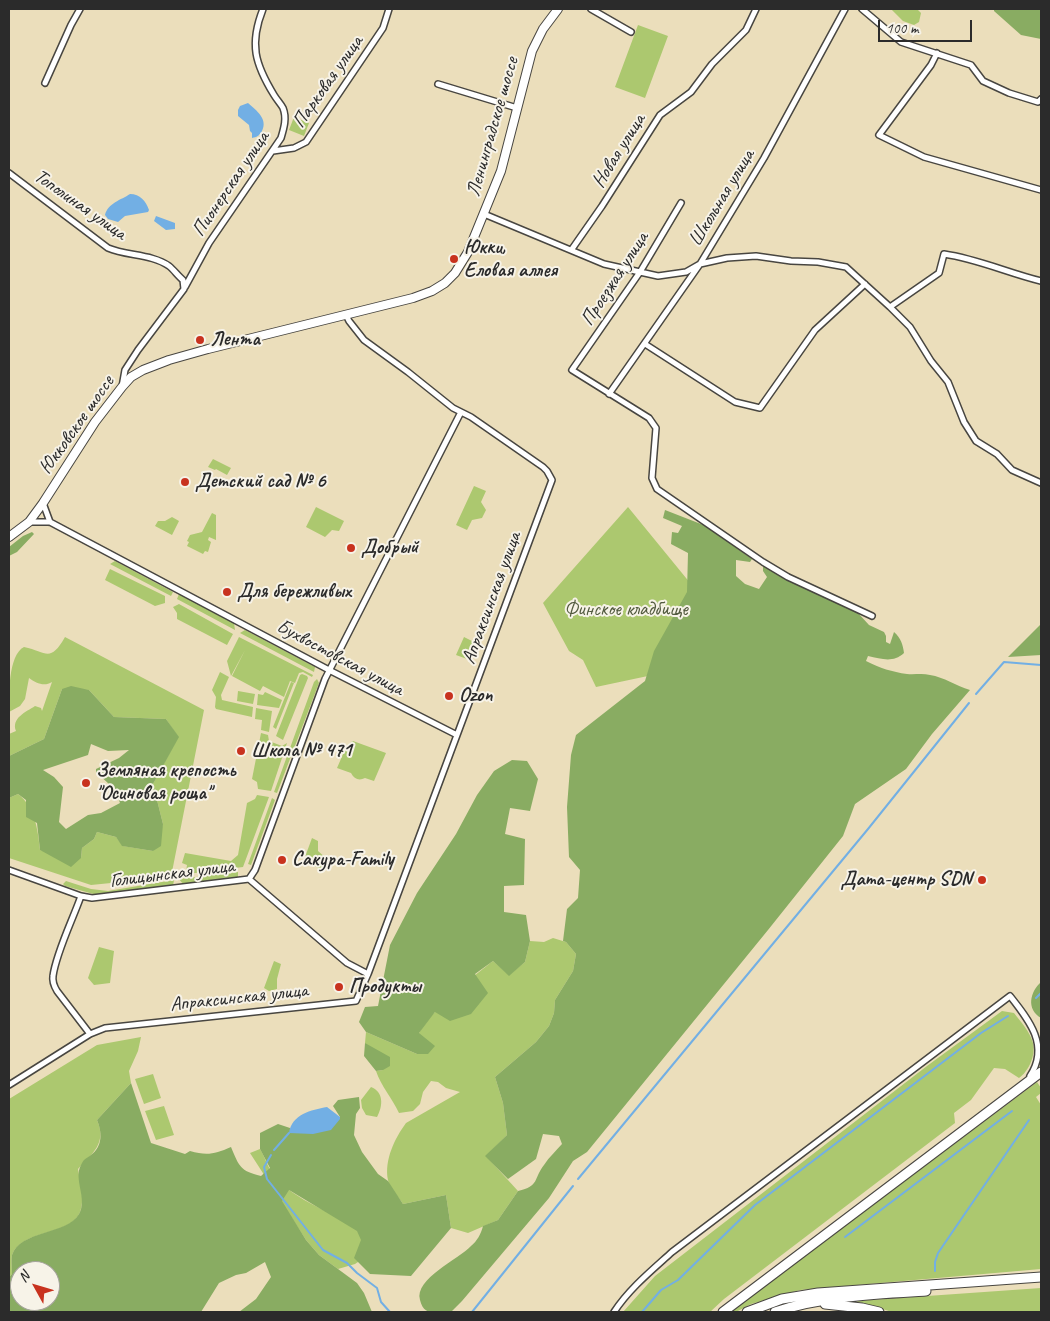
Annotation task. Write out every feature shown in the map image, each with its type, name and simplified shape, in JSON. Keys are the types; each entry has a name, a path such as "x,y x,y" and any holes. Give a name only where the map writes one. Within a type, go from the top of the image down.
{"main road":[{"name":"Ленинградское шоссе","path":"246,340 413,298 432,291 445,283 461,264 474,240 501,171 532,51 543,29 558,9"},
{"name":"Юкковское шоссе","path":"9,537 28,522 43,503 76,450 131,377 169,360 246,340"},
{"path":"722,1312 1041,1072"},
{"path":"747,1312 782,1298 818,1293 1041,1277"},
{"path":"775,1312 806,1303 875,1295 1041,1282"},
{"path":"806,1303 849,1306 879,1312"}],"street":[{"path":"45,83 80,9"},
{"name":"Пионерская улица","path":"184,289 209,243 282,138 285,122 283,108 263,75 254,48 255,32 263,9"},
{"name":"Парковая улица","path":"273,152 294,148 306,142 383,28 389,9"},
{"path":"591,9 631,32"},
{"name":"Новая улица","path":"572,249 660,115 691,92 712,64 746,30 756,9"},
{"name":"Школьная улица","path":"609,394 700,264 764,158 845,9"},
{"path":"862,9 901,42 970,65 983,81 1009,93 1040,102"},
{"path":"937,53 931,65 879,135 924,157 1041,190"},
{"path":"438,84 518,108"},
{"name":"Тополиная улица","path":"9,173 108,248 118,252 153,259 168,266 183,280 184,289"},
{"name":"Проезжая улица","path":"609,394 572,370 640,272 681,203"},
{"path":"484,214 572,249 604,264 658,276 686,272 700,264 727,258 756,256 791,261 818,262 846,267 910,327 931,361 948,382 964,422 976,441 997,454 1012,470 1041,483"},
{"path":"890,307 939,273 944,254 989,264 1041,281"},
{"path":"644,344 735,402 760,408 814,330 865,284"},
{"path":"122,387 125,370 184,289"},
{"name":"Апраксинская улица","path":"9,1085 90,1034 105,1028 356,1000 368,974 552,480 543,467 471,417 453,408 364,340 346,315"},
{"path":"609,394 649,418 656,428 652,478 657,489 763,562 795,580 872,616"},
{"name":"Голицынская улица","path":"9,870 82,896 102,898 249,879 255,870 329,670 461,412"},
{"path":"43,503 50,522"},
{"name":"Бухвостовская улица","path":"28,522 50,522 329,670 458,735"},
{"path":"249,879 347,963 368,974"},
{"path":"82,896 52,977 57,991 90,1034"},
{"path":"614,1312 634,1287 672,1252 1010,996 1039,1033 1039,1059 1034,1071 1024,1085"}],"green space":[{"path":"891,9 917,9 921,13 919,22 914,25 903,21"},
{"path":"994,9 1041,9 1041,39 1021,35"},
{"path":"638,25 668,36 645,98 615,87"},
{"path":"294,117 309,123 304,136 289,130"},
{"path":"213,459 231,468 227,475 208,467"},
{"path":"474,486 486,491 481,502 486,510 482,518 472,520 467,530 456,525"},
{"path":"316,507 344,521 339,531 332,530 325,537 306,527"},
{"name":"Финское кладбище","path":"628,507 722,622 662,673 596,687 583,660 569,651 543,603"},
{"path":"665,510 706,526 752,559 750,562 736,560 736,576 745,584 759,589 767,577 763,571 763,566 858,613 869,625 884,632 886,642 890,644 894,632 902,644 904,653 891,659 868,656 866,661 896,672 935,676 970,690 932,734 906,769 855,804 843,836 587,1152 573,1161 549,1198 462,1301 451,1312 431,1312 424,1309 420,1300 420,1292 430,1277 473,1244 483,1226 498,1220 518,1191 533,1184 546,1162 562,1144 559,1136 543,1134 536,1159 508,1179 485,1156 507,1135 503,1103 495,1077 536,1042 549,1026 554,1013 555,1000 573,971 576,954 563,941 567,909 578,898 580,870 569,857 567,807 571,755 576,735 645,681 654,651 687,592 688,553 671,544 672,532 678,533 682,526 663,518"},
{"path":"212,513 216,515 216,540 209,537 208,540 211,542 208,552 205,551 203,554 187,546 189,542 187,541 190,535 202,532"},
{"path":"172,517 179,521 172,535 155,526 158,521 165,521"},
{"path":"32,532 34,534 17,552 9,556 9,547 23,536"},
{"path":"115,561 173,592 171,596 110,564"},
{"path":"110,569 165,596 165,603 155,606 105,580"},
{"path":"179,594 234,623 235,630 177,599"},
{"path":"179,604 233,634 227,645 177,619 177,613 173,607"},
{"path":"1041,624 1041,655 1008,657"},
{"path":"245,630 315,667 314,672 240,633"},
{"path":"65,637 204,710 171,877 91,885 9,858 9,798 18,794 24,799 35,819 40,850 81,858 82,848 94,839 97,832 116,837 123,846 153,851 163,824 153,784 178,737 166,719 114,717 89,690 62,689 44,739 9,756 9,734 16,731 17,719 35,706 41,708 42,711 52,682 40,684 29,678 25,699 20,706 9,712 10,676 15,658 24,647 43,653 52,653"},
{"path":"239,637 313,675 312,677 303,672 299,673 295,683 290,681 284,697 263,686 260,691 232,676 245,650 231,676 227,661"},
{"path":"464,637 474,642 467,659 456,655"},
{"path":"220,672 229,677 221,695 222,700 253,707 252,717 216,709 216,697 212,690"},
{"path":"302,674 308,678 283,740 276,736"},
{"path":"317,679 319,683 277,793 274,792 314,682"},
{"path":"291,682 294,683 276,729 273,727"},
{"path":"71,686 89,690 114,717 166,719 179,737 153,784 163,824 161,846 153,851 122,846 116,837 97,832 94,839 82,848 81,858 71,867 40,850 37,823 26,817 26,800 18,794 9,798 9,756 44,739 62,689","holes":["91,744 108,751 129,750 119,758 96,769 96,773 111,786 120,803 101,813 88,815 66,829 59,822 63,787 54,777 43,770 88,755"]},
{"path":"238,691 255,694 253,704 237,701"},
{"path":"265,692 282,700 279,708 257,705 258,694 263,695"},
{"path":"256,708 272,711 269,732 261,730 262,720 255,719"},
{"path":"261,733 268,735 269,741 282,746 287,743 271,791 258,789 257,782 252,779"},
{"path":"353,741 386,753 374,781 365,778 357,779 351,773 337,768 347,745"},
{"path":"512,760 527,761 538,779 530,811 510,808 505,834 525,839 524,885 504,886 504,912 526,915 530,941 525,962 509,976 493,961 475,974 488,993 471,1014 450,1021 435,1012 419,1033 435,1046 428,1054 417,1054 366,1032 359,1022 365,1007 378,1006 390,945 417,893 456,834 477,795 494,771"},
{"path":"257,795 269,797 243,867 179,875 180,872 186,872 187,865 182,863 185,853 231,861 238,855 247,803 255,799"},
{"path":"272,798 275,800 251,865 248,864"},
{"path":"312,838 318,841 318,851 327,859 323,870 305,862"},
{"path":"238,872 238,877 183,884 179,879"},
{"path":"174,880 173,886 97,895 63,884 66,881 91,889 108,891"},
{"path":"553,938 566,942 576,954 573,971 555,1000 554,1013 549,1026 536,1042 495,1077 503,1103 507,1135 486,1156 518,1191 498,1220 468,1233 451,1228 446,1195 403,1204 389,1183 387,1172 394,1142 406,1123 460,1092 446,1088 438,1082 431,1081 423,1092 420,1104 413,1111 399,1113 378,1076 376,1071 383,1070 365,1043 366,1032 417,1054 418,1036 423,1026 464,985 493,961 509,975 525,962 530,941 544,942"},
{"path":"99,947 114,951 110,983 94,985 88,978"},
{"path":"274,961 281,964 277,979 277,989 269,991 264,988"},
{"path":"1041,982 1041,1018 1033,1010 1031,1000 1034,991"},
{"path":"1002,1011 1014,1013 1032,1039 1034,1048 1030,1063 1019,1078 1005,1069 994,1068 971,1100 954,1113 955,1123 724,1299 710,1312 623,1312 655,1276 927,1066"},
{"path":"141,1037 138,1051 129,1071 131,1083 97,1120 100,1135 97,1147 78,1169 82,1197 80,1212 75,1220 57,1229 35,1236 17,1247 12,1255 12,1261 10,1261 9,1277 9,1099 97,1045"},
{"path":"365,1043 390,1057 390,1066 376,1071 364,1056"},
{"path":"153,1074 161,1098 144,1104 135,1079"},
{"path":"1037,1082 1041,1088 1041,1093 1036,1097 1041,1105 1041,1269 800,1290 751,1304 736,1312 728,1312 808,1254"},
{"path":"131,1083 151,1143 185,1154 190,1151 211,1154 231,1147 236,1159 244,1170 261,1176 270,1168 260,1149 260,1133 278,1124 290,1128 290,1133 340,1117 333,1106 338,1100 359,1097 360,1108 356,1114 354,1135 362,1152 378,1174 388,1181 403,1204 446,1195 451,1228 411,1276 370,1274 354,1258 361,1240 357,1231 289,1190 282,1201 306,1240 319,1255 357,1283 364,1293 372,1312 239,1312 256,1299 271,1277 265,1262 246,1273 236,1275 219,1283 201,1312 9,1312 10,1276 10,1311 60,1311 60,1261 12,1261 12,1255 24,1241 65,1226 79,1214 82,1202 79,1171 83,1161 98,1147 100,1129 97,1120"},
{"path":"371,1087 378,1092 381,1100 377,1117 366,1115 362,1108 361,1100"},
{"path":"164,1106 174,1135 156,1140 145,1111"},
{"path":"260,1149 270,1170 282,1185 304,1200 364,1229 364,1258 355,1264 338,1269 319,1255 306,1240 250,1153"},
{"path":"1041,1288 1041,1312 892,1312 856,1301"}],"water":[{"path":"248,103 261,115 264,123 261,133 252,138 249,125 238,116 240,106"},
{"path":"130,194 137,195 144,201 148,207 148,212 125,216 118,222 108,219 105,215 109,208 115,202"},
{"path":"156,216 175,223 175,229 166,230 154,221"},
{"path":"327,1107 340,1117 331,1130 313,1134 289,1133 294,1121 298,1117"}],"waterway":[{"path":"976,694 1004,662 1041,665"},
{"path":"578,1179 868,829 969,703"},
{"path":"1036,998 1041,993"},
{"path":"642,1312 661,1290 678,1280 755,1205 981,1033 1008,1016"},
{"path":"845,1237 1012,1111"},
{"path":"935,1271 938,1253 1029,1120"},
{"path":"274,1150 289,1133"},
{"path":"271,1155 264,1167 267,1179 323,1250 347,1263 377,1288 381,1302 390,1312"},
{"path":"472,1312 573,1186"}],"place":[{"name":"Юкки, Еловая аллея","path":"454,259"},
{"name":"Лента","path":"200,340"},
{"name":"Детский сад № 6","path":"185,482"},
{"name":"Добрый","path":"351,548"},
{"name":"Для бережливых","path":"227,592"},
{"name":"Ozon","path":"449,696"},
{"name":"Школа № 471","path":"241,751"},
{"name":"Земляная крепость \"Осиновая роща\"","path":"86,783"},
{"name":"Сакура-Family","path":"282,860"},
{"name":"Дата-центр SDN","path":"982,880"},
{"name":"Продукты","path":"339,987"}]}
